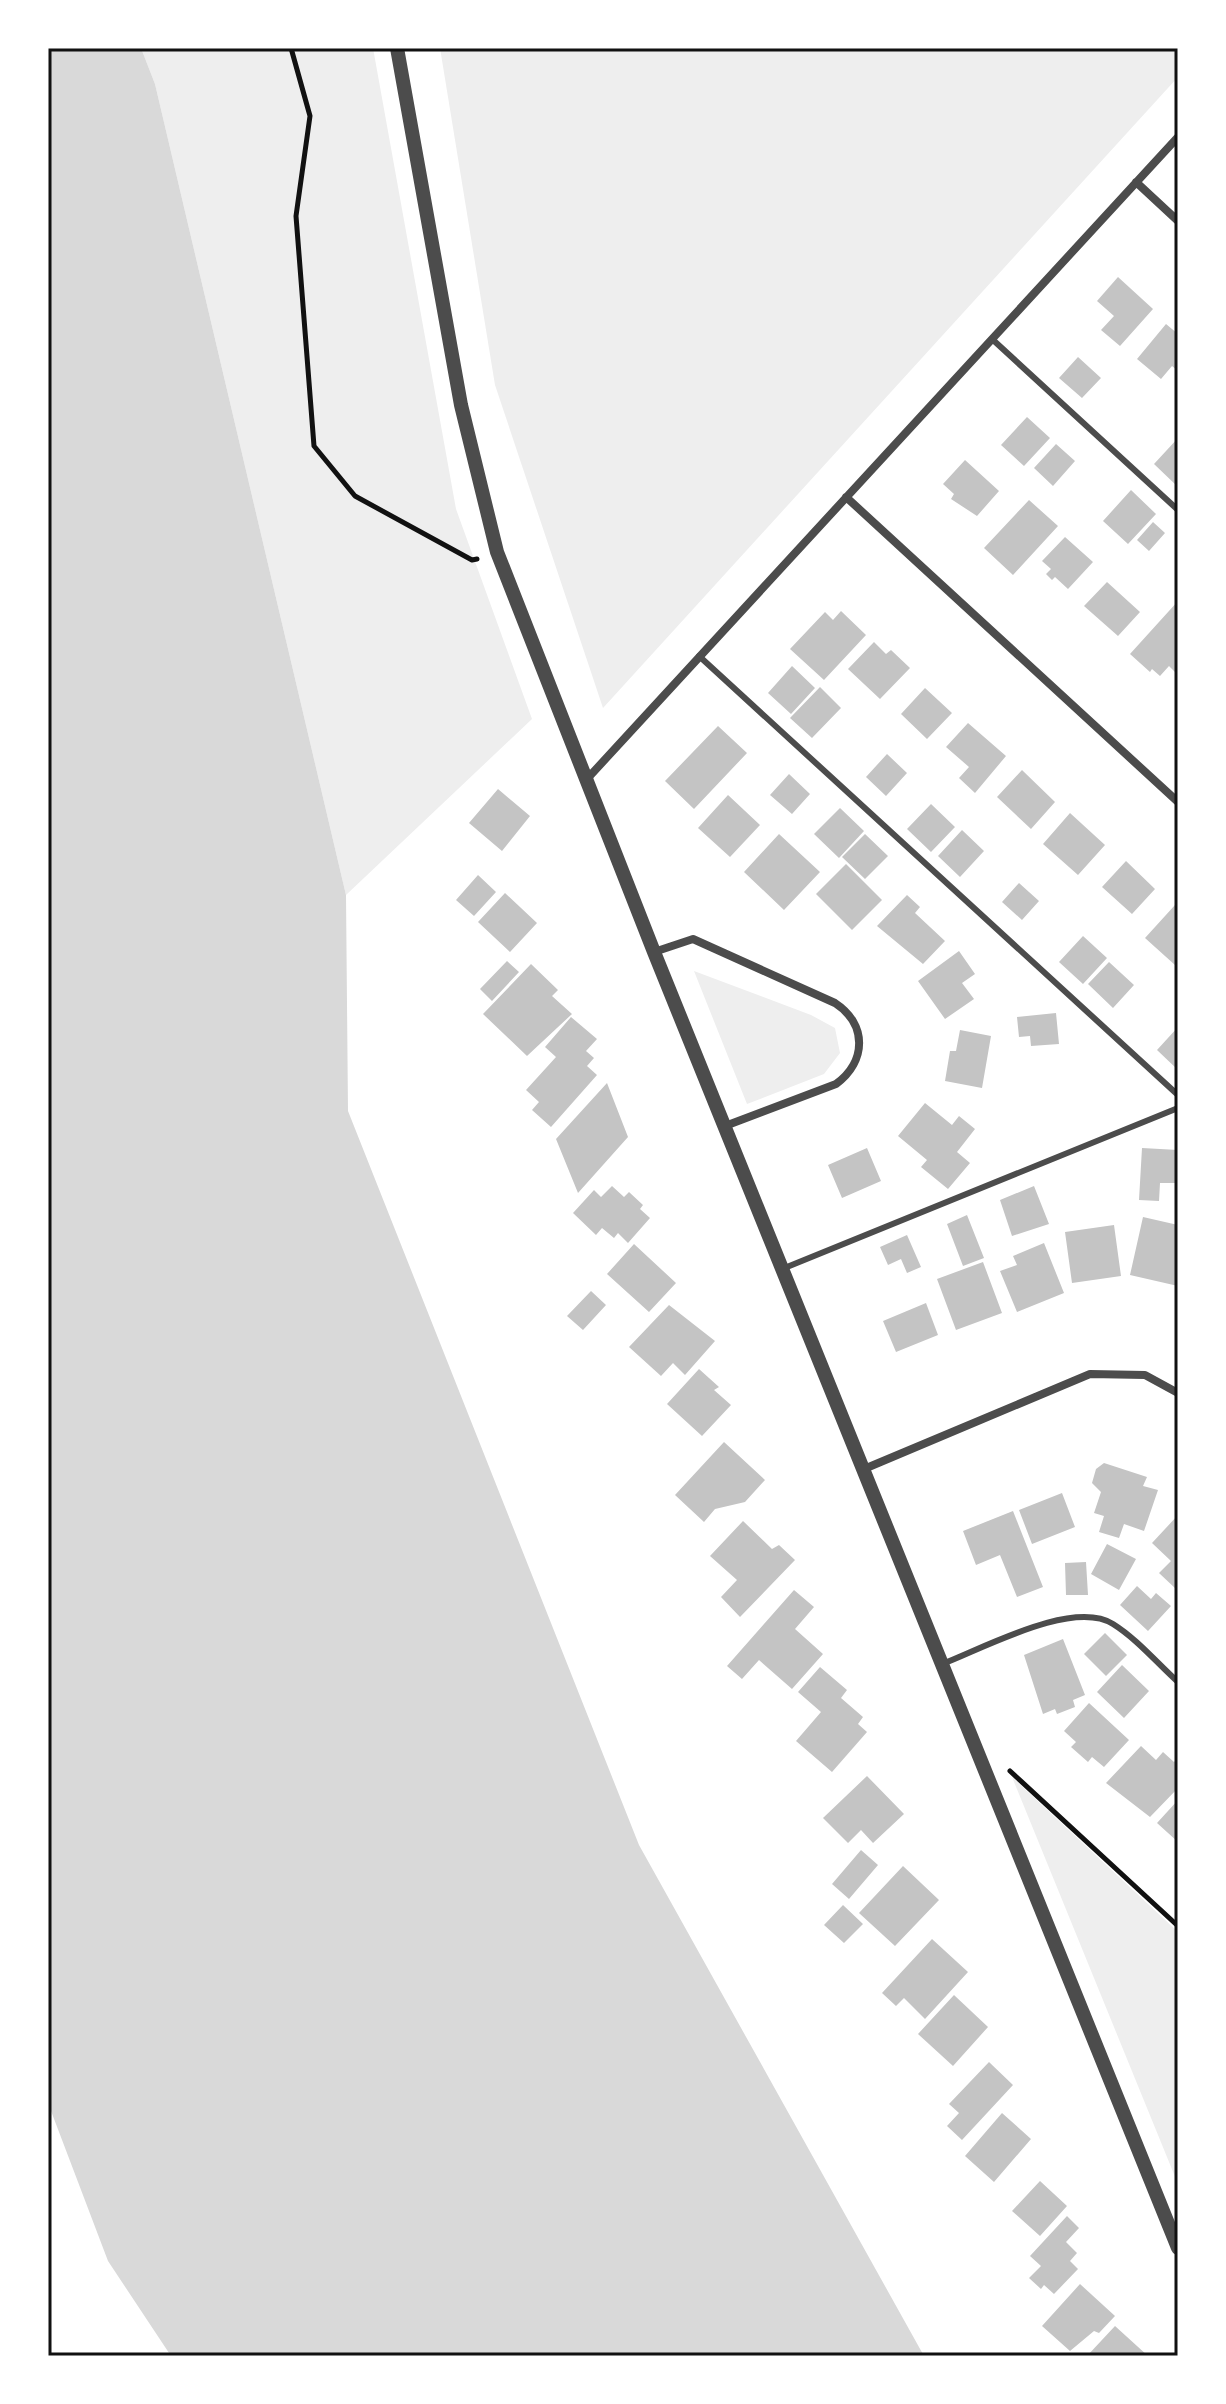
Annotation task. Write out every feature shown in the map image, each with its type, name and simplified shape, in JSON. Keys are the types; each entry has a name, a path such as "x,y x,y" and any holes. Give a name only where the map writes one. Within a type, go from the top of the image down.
{"street":[{"path":"397,48 461,405 497,552 654,952 1178,2248"},
{"path":"587,779 1178,137"},
{"path":"1136,182 1178,221"},
{"path":"846,497 1178,802"},
{"path":"654,952 693,939 835,1003 853,1020 859,1034 857,1058 846,1077 836,1084 725,1126"},
{"path":"864,1469 1090,1374 1145,1375 1178,1393"}],"lane":[{"path":"992,339 1178,510"},
{"path":"699,656 1178,1095"},
{"path":"782,1269 1178,1108"},
{"path":"942,1664 1066,1617 1088,1615 1112,1623 1178,1682"}],"path":[{"path":"291,48 310,116 296,216 314,446 355,496 472,560 497,552"},
{"path":"1005,1767 1178,1926"},
{"path":"48,2320 48,2332"}],"shaded area":[{"path":"48,48 141,48 155,84 346,895 348,1111 639,1845 924,2356 171,2356 108,2261 48,2103"},
{"path":"141,48 373,48 456,509 532,719 346,895 155,84"},
{"path":"440,48 1178,48 1178,77 603,708 495,385"},
{"path":"694,971 811,1015 835,1028 840,1053 824,1074 747,1104"},
{"path":"1012,1777 1178,1932 1178,2184"}],"building":[{"path":"1118,277 1153,309 1120,346 1101,330 1114,316 1097,301"},
{"path":"1166,324 1178,334 1178,371 1172,366 1161,379 1137,359"},
{"path":"1078,357 1101,378 1082,398 1059,378"},
{"path":"1027,417 1050,438 1024,466 1001,445"},
{"path":"1178,438 1178,487 1154,464"},
{"path":"1056,444 1075,461 1053,486 1034,468"},
{"path":"965,460 999,491 977,516 951,499 954,494 943,484"},
{"path":"1131,490 1156,514 1128,544 1103,521"},
{"path":"1029,500 1058,526 1013,575 984,548"},
{"path":"1153,522 1165,533 1149,551 1137,540"},
{"path":"1065,537 1093,562 1068,589 1055,577 1052,580 1046,574 1051,569 1042,561"},
{"path":"1107,582 1140,612 1118,636 1084,606"},
{"path":"1178,601 1178,675 1169,666 1160,676 1152,669 1150,672 1130,654"},
{"path":"841,611 866,635 824,680 790,649 825,612 833,620"},
{"path":"874,642 886,654 891,650 910,668 880,699 848,669"},
{"path":"792,666 815,688 791,714 768,693"},
{"path":"820,687 841,708 812,738 790,718"},
{"path":"925,688 952,713 927,739 901,714"},
{"path":"968,723 1006,756 975,793 959,778 969,767 946,747"},
{"path":"718,726 747,753 694,809 665,781"},
{"path":"887,754 907,773 886,796 866,777"},
{"path":"1022,770 1055,802 1031,829 997,797"},
{"path":"789,774 810,794 792,814 770,795"},
{"path":"498,789 530,816 502,851 469,823"},
{"path":"728,795 760,825 730,857 698,828"},
{"path":"931,804 955,827 931,852 907,829"},
{"path":"840,808 864,831 839,858 814,834"},
{"path":"1070,813 1105,845 1078,875 1043,844"},
{"path":"962,830 984,851 960,877 938,856"},
{"path":"779,834 820,872 784,910 744,872"},
{"path":"865,834 888,856 865,879 842,857"},
{"path":"1126,861 1155,889 1132,914 1102,887"},
{"path":"846,864 882,900 852,930 816,894"},
{"path":"478,875 496,892 474,916 456,900"},
{"path":"1019,883 1039,901 1022,920 1002,902"},
{"path":"505,893 537,923 510,952 478,922"},
{"path":"907,895 920,907 915,913 945,941 923,964 877,926"},
{"path":"1175,905 1178,961 1175,965 1145,938"},
{"path":"1083,936 1107,958 1083,984 1059,962"},
{"path":"959,951 975,974 962,983 974,999 945,1019 918,981"},
{"path":"507,961 519,972 492,1001 480,989"},
{"path":"1109,962 1134,985 1113,1008 1088,984"},
{"path":"531,964 558,990 552,996 572,1014 527,1056 483,1014"},
{"path":"1056,1013 1059,1044 1031,1046 1030,1036 1019,1037 1017,1017"},
{"path":"571,1017 597,1039 586,1051 594,1058 587,1066 597,1075 551,1127 532,1110 539,1102 526,1090 556,1057 545,1047"},
{"path":"1178,1027 1178,1070 1157,1050"},
{"path":"960,1030 991,1036 982,1088 945,1081 950,1051 956,1051"},
{"path":"607,1083 628,1137 578,1193 556,1139"},
{"path":"925,1103 952,1125 959,1116 975,1129 957,1152 970,1163 948,1189 921,1167 927,1160 898,1136"},
{"path":"867,1148 881,1181 842,1198 828,1165"},
{"path":"1142,1148 1178,1150 1177,1183 1160,1183 1159,1201 1139,1200"},
{"path":"612,1186 624,1197 629,1192 643,1205 640,1209 650,1218 628,1243 618,1233 614,1238 602,1228 596,1235 573,1213 594,1190 601,1197"},
{"path":"1034,1186 1049,1224 1012,1236 1000,1200"},
{"path":"967,1215 984,1258 963,1266 947,1224"},
{"path":"1143,1217 1178,1225 1178,1286 1130,1275"},
{"path":"1114,1225 1121,1276 1072,1283 1065,1232"},
{"path":"907,1235 921,1267 907,1273 901,1259 888,1265 880,1247"},
{"path":"1044,1243 1064,1293 1017,1312 1000,1271 1017,1265 1013,1256"},
{"path":"634,1244 676,1283 649,1312 607,1274"},
{"path":"983,1262 1002,1313 956,1330 937,1279"},
{"path":"591,1291 606,1305 583,1330 567,1316"},
{"path":"926,1303 938,1335 896,1352 883,1321"},
{"path":"669,1305 715,1341 685,1375 673,1363 661,1376 629,1347"},
{"path":"699,1369 719,1387 714,1390 731,1405 702,1436 667,1404"},
{"path":"724,1442 765,1480 745,1502 715,1509 704,1522 675,1495"},
{"path":"1104,1463 1147,1477 1143,1486 1158,1490 1144,1531 1124,1524 1119,1538 1099,1532 1104,1516 1094,1513 1101,1492 1092,1483 1096,1469"},
{"path":"1062,1493 1075,1527 1032,1544 1019,1510"},
{"path":"1013,1511 1043,1587 1017,1597 1000,1555 976,1565 963,1531"},
{"path":"1178,1515 1176,1589 1159,1573 1171,1561 1152,1543"},
{"path":"743,1521 772,1549 779,1545 795,1560 740,1617 721,1597 737,1580 710,1556"},
{"path":"1107,1544 1136,1559 1119,1590 1091,1574"},
{"path":"1086,1562 1088,1595 1066,1595 1065,1563"},
{"path":"1137,1586 1151,1599 1156,1593 1171,1606 1148,1631 1120,1605"},
{"path":"794,1590 814,1607 795,1629 823,1654 792,1689 759,1660 742,1679 727,1666"},
{"path":"1105,1633 1127,1655 1106,1676 1084,1654"},
{"path":"1063,1639 1085,1695 1073,1700 1075,1707 1057,1714 1055,1709 1043,1714 1024,1655"},
{"path":"1122,1665 1149,1691 1124,1718 1097,1692"},
{"path":"820,1667 847,1690 841,1698 863,1717 858,1724 867,1732 832,1772 796,1741 821,1712 798,1692"},
{"path":"1089,1703 1129,1740 1104,1767 1092,1757 1088,1762 1071,1747 1076,1742 1064,1731"},
{"path":"1141,1746 1156,1760 1163,1752 1174,1762 1178,1758 1178,1788 1150,1817 1106,1783"},
{"path":"867,1776 904,1814 873,1843 861,1830 848,1843 823,1818"},
{"path":"1178,1800 1178,1842 1157,1823"},
{"path":"861,1850 878,1865 849,1899 832,1884"},
{"path":"903,1866 939,1900 895,1946 859,1913"},
{"path":"843,1905 863,1924 844,1943 824,1925"},
{"path":"932,1939 968,1972 925,2019 904,1998 896,2006 882,1993"},
{"path":"954,1995 988,2027 953,2066 918,2034"},
{"path":"989,2062 1013,2085 962,2140 947,2126 959,2113 949,2104"},
{"path":"1002,2113 1031,2139 994,2182 965,2156"},
{"path":"1040,2181 1067,2206 1040,2236 1012,2211"},
{"path":"1067,2216 1079,2228 1066,2242 1077,2253 1070,2261 1078,2269 1054,2294 1044,2285 1041,2289 1029,2278 1041,2266 1030,2256"},
{"path":"1080,2284 1115,2316 1099,2333 1094,2331 1070,2351 1042,2326"},
{"path":"1115,2326 1148,2356 1087,2356"}]}
